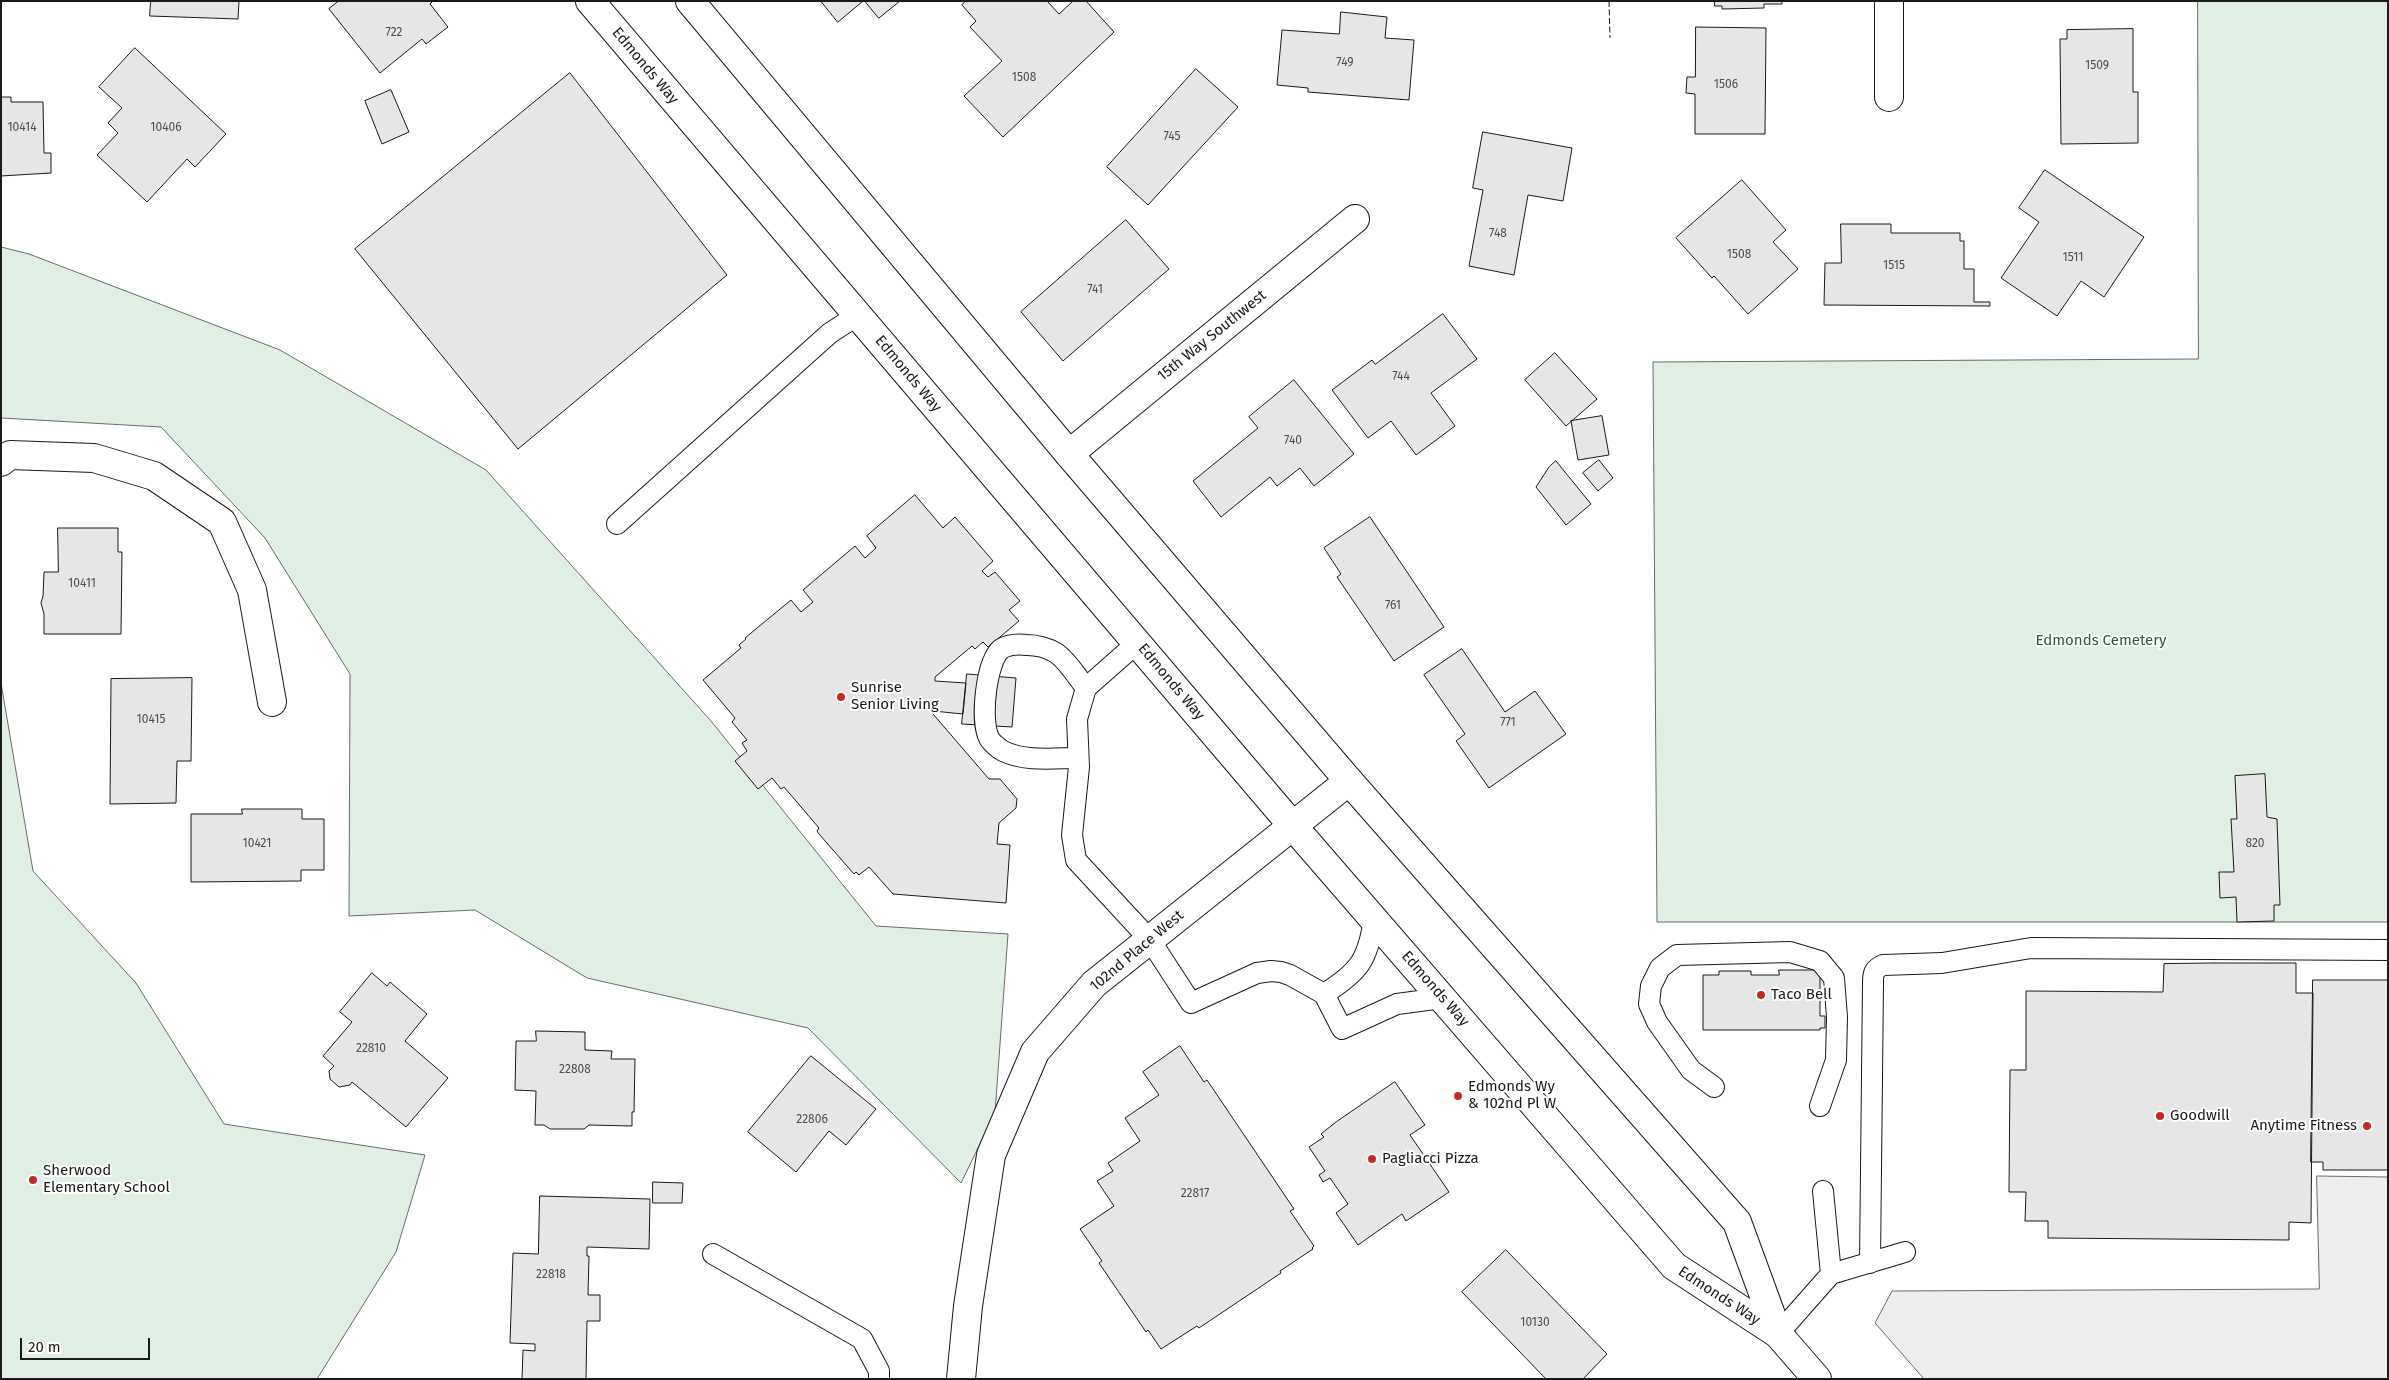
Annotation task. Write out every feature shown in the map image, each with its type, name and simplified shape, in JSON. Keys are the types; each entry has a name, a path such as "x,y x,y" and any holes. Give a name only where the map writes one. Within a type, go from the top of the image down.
{"main road":[{"name":"Edmonds Way","path":"590,1 1292,825 1674,1266 1778,1334 1817,1379"},
{"name":"Edmonds Way","path":"690,1 1069,454 1349,781 1737,1222 1778,1334"},
{"path":"1888,97 1889,1"},
{"name":"15th Way Southwest","path":"1069,454 1355,219"},
{"path":"1,462 10,455 94,458 154,476 222,522 252,590 272,702"},
{"name":"102nd Place West","path":"961,1379 968,1306 991,1155 1035,1052 1094,984 1349,781"}],"lane":[{"path":"616,524 830,333 858,315"},
{"path":"1137,643 1086,688 1078,720 1078,758 1072,835 1076,860 1150,940 1191,1003 1257,974 1272,970 1290,975 1324,994 1342,1029 1397,1004 1442,998"},
{"path":"1078,758 1018,756 1001,750 989,738 985,713 988,680 993,662 1001,650 1015,644 1029,645 1056,653 1086,688"},
{"path":"1324,994 1357,969 1364,960 1369,949 1374,919"},
{"path":"1870,1263 1874,974 1876,968 1883,965 1942,963 2031,948 2388,950"},
{"path":"1714,1087 1691,1070 1657,1022 1649,1004 1651,986 1660,968 1676,955 1790,952 1820,961 1834,978 1837,1018 1836,1060 1820,1106"},
{"path":"1823,1191 1831,1274"},
{"path":"1778,1334 1831,1274 1905,1252"},
{"path":"713,1254 862,1339 879,1371 879,1379"}],"green space":[{"name":"Edmonds Cemetery","path":"2198,1 2388,1 2388,922 1657,922 1653,362 2198,359"},
{"path":"1,247 29,254 280,350 486,470 711,721 876,926 1008,934 995,1113 961,1183 808,1028 587,978 475,910 349,916 350,674 265,538 161,427 1,418"},
{"path":"1,683 33,871 136,983 224,1124 425,1155 396,1252 317,1379 1,1379"}],"shaded area":[{"path":"2317,1176 2388,1177 2388,1379 1924,1379 1875,1323 1892,1291 2319,1289"}],"building":[{"path":"151,1 239,1 238,19 150,16"},
{"path":"339,1 433,1 430,4 448,27 426,44 422,39 380,73 329,9"},
{"path":"821,1 863,1 838,22"},
{"path":"865,1 900,1 879,18"},
{"path":"966,1 1047,1 1059,14 1073,1 1086,1 1114,32 1003,137 964,96 1002,61 970,27 976,21 962,5"},
{"path":"1715,1 1782,1 1782,4 1764,4 1764,8 1722,9 1722,6 1715,6"},
{"path":"1341,12 1387,17 1385,38 1414,40 1409,100 1308,92 1308,88 1277,85 1282,30 1339,34"},
{"path":"1696,27 1766,28 1765,134 1695,134 1695,94 1686,93 1687,77 1695,77"},
{"path":"2133,29 2133,92 2138,92 2138,143 2061,144 2060,39 2067,39 2067,30"},
{"path":"135,48 226,134 195,167 187,159 147,202 97,155 118,133 108,123 122,108 99,87"},
{"path":"1196,69 1238,107 1148,205 1107,167"},
{"path":"570,73 727,275 518,449 355,249"},
{"path":"391,90 409,132 382,144 365,101"},
{"path":"1,97 11,97 11,102 43,102 44,153 51,153 51,173 1,176"},
{"path":"1483,132 1572,148 1563,201 1528,195 1514,275 1469,266 1483,190 1473,188"},
{"path":"2045,170 2144,237 2104,297 2081,281 2057,316 2001,278 2039,222 2019,208"},
{"path":"1742,180 1786,230 1773,242 1798,269 1748,314 1676,238"},
{"path":"1126,220 1169,269 1063,361 1021,312"},
{"path":"1841,224 1891,224 1891,233 1960,233 1960,241 1964,241 1964,269 1974,269 1974,302 1990,302 1990,306 1824,305 1825,263 1841,263"},
{"path":"1443,314 1477,359 1431,393 1455,426 1416,455 1391,421 1368,438 1332,390 1372,360 1375,364"},
{"path":"1555,353 1597,399 1566,426 1525,380"},
{"path":"1294,380 1354,454 1314,486 1300,468 1277,486 1270,477 1221,517 1193,481 1258,428 1249,417"},
{"path":"1602,416 1609,455 1578,460 1571,421"},
{"path":"1599,460 1613,478 1598,491 1583,473"},
{"path":"1556,461 1591,504 1566,525 1536,487 1549,467"},
{"name":"Sunrise Senior Living","path":"915,495 943,528 955,517 993,561 982,571 988,577 995,572 1020,601 1009,610 1019,621 988,647 983,642 975,649 972,646 935,677 935,681 966,683 963,714 933,711 933,714 989,779 1000,779 1017,799 1016,808 999,823 997,844 1010,845 1006,903 893,894 869,867 859,875 856,872 854,874 819,834 817,831 819,828 784,787 781,789 772,778 758,789 735,761 747,751 742,743 747,740 732,722 735,718 703,680 741,648 739,645 745,638 791,600 801,612 813,602 803,590 855,546 865,558 876,548 867,536"},
{"path":"1370,517 1444,627 1394,661 1337,577 1341,574 1324,548"},
{"path":"58,528 118,528 118,552 122,552 121,634 44,634 44,614 41,603 44,572 58,572"},
{"path":"1462,649 1505,712 1535,691 1566,734 1489,788 1456,741 1465,734 1424,675"},
{"path":"967,674 1016,678 1012,727 962,724"},
{"path":"192,678 191,761 177,761 176,803 110,804 111,679"},
{"path":"2265,774 2267,817 2277,819 2280,905 2274,905 2274,921 2237,922 2236,897 2220,898 2219,872 2234,872 2231,819 2237,819 2235,776"},
{"path":"242,809 302,809 302,819 324,819 324,870 301,870 301,881 191,882 191,814 242,814"},
{"name":"Goodwill","path":"2296,963 2296,993 2313,993 2311,1223 2289,1222 2289,1240 2048,1238 2048,1221 2025,1221 2026,1192 2009,1192 2010,1070 2026,1070 2026,991 2163,992 2164,964"},
{"name":"Taco Bell","path":"1779,970 1820,970 1820,1016 1825,1016 1825,1028 1820,1028 1820,1030 1703,1030 1703,975 1719,975 1719,971 1751,971 1751,975 1779,975"},
{"path":"372,973 387,986 390,982 427,1014 405,1041 448,1078 406,1127 352,1082 350,1085 339,1087 330,1079 329,1071 334,1066 323,1056 352,1022 340,1012"},
{"path":"2313,980 2388,980 2388,1170 2323,1170 2323,1162 2311,1162"},
{"path":"536,1031 585,1032 585,1050 612,1051 611,1059 635,1059 632,1126 589,1125 584,1129 550,1129 544,1125 535,1125 536,1091 515,1090 516,1041 536,1041"},
{"path":"1180,1046 1204,1082 1207,1080 1294,1209 1290,1211 1314,1246 1313,1249 1280,1271 1281,1273 1199,1328 1197,1326 1161,1349 1148,1330 1146,1332 1099,1263 1102,1261 1080,1229 1114,1206 1097,1181 1113,1171 1108,1163 1140,1141 1125,1118 1159,1095 1143,1072"},
{"path":"811,1056 876,1109 846,1145 829,1131 796,1172 748,1132"},
{"name":"Pagliacci Pizza","path":"1395,1082 1425,1125 1410,1135 1449,1192 1406,1221 1402,1214 1358,1245 1336,1213 1348,1204 1330,1178 1323,1182 1319,1175 1325,1171 1309,1147 1324,1137 1321,1134 1336,1122"},
{"path":"653,1182 683,1183 682,1203 653,1203"},
{"path":"540,1196 650,1199 649,1249 587,1247 587,1256 589,1256 588,1295 600,1295 600,1321 587,1321 586,1379 522,1379 523,1350 535,1351 535,1344 510,1343 513,1253 538,1254"},
{"path":"1506,1250 1607,1354 1583,1379 1546,1379 1462,1292"}],"fence":[{"path":"1609,1 1610,38"}],"place":[{"name":"Sunrise Senior Living","path":"841,697"},
{"name":"Taco Bell","path":"1761,995"},
{"name":"Edmonds Wy & 102nd Pl W","path":"1458,1096"},
{"name":"Goodwill","path":"2160,1116"},
{"name":"Anytime Fitness","path":"2367,1126"},
{"name":"Pagliacci Pizza","path":"1372,1159"},
{"name":"Sherwood Elementary School","path":"33,1180"}]}
